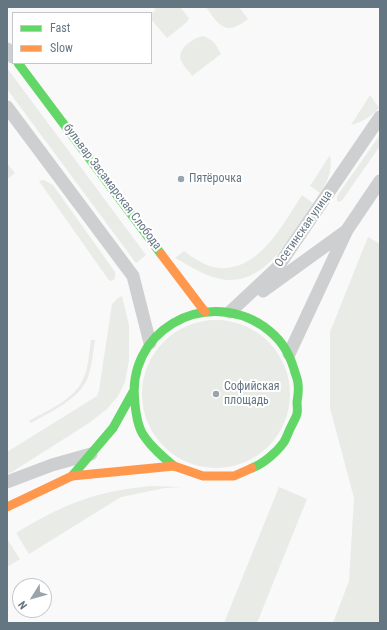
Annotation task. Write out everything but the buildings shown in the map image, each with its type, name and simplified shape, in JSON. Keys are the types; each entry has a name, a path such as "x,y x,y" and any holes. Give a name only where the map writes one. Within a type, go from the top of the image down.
{"street":[{"name":"бульвар Засамарская Слобода","path":"19,64 205,312"},
{"path":"7,107 133,276 150,343"},
{"name":"Осетинская улица","path":"230,312 277,268 380,117"},
{"name":"Осетинская улица","path":"289,354 347,230 380,181"},
{"name":"Осетинская улица","path":"230,312 288,273 347,230"},
{"path":"72,476 113,428 133,392 138,366 150,343 166,328 184,318 205,312 230,312 253,320 274,334 289,354 298,383 297,414 284,442 262,464 234,476 203,476 174,466 157,452 143,435 136,414 133,392"},
{"path":"7,482 52,465 91,454"},
{"path":"7,507 72,476 174,466"}],"shaded area":[{"path":"153,7 180,7 189,18 187,22 167,38 152,20 152,13 156,10"},
{"path":"206,7 239,7 248,19 234,27 224,27 215,20"},
{"path":"202,36 209,38 214,42 221,54 192,76 181,60 181,52 190,42"},
{"path":"7,68 146,255 136,263 7,89"},
{"path":"370,95 379,108 366,119 351,125"},
{"path":"380,135 380,146 343,199 340,202 337,201 337,196"},
{"path":"330,155 331,165 329,175 320,193 310,186"},
{"path":"7,163 15,173 7,179"},
{"path":"44,180 53,185 115,272 114,280 111,281 108,279 39,181"},
{"path":"302,195 313,203 282,248 270,262 257,272 242,279 224,280 205,274 175,258 184,251 198,261 207,265 223,268 238,266 252,258 264,248 275,235"},
{"path":"368,237 380,244 380,623 333,623 349,581 354,498 330,408 330,332"},
{"path":"122,296 129,325 129,360 125,382 118,396 107,409 89,423 7,474 7,452 97,396 112,304"},
{"name":"Софийская площадь","path":"216,320 230,322 251,329 263,337 273,347 284,366 290,394 288,408 281,429 273,441 263,451 244,462 216,468 202,466 181,459 169,451 159,441 148,422 142,394 144,380 151,359 159,347 169,337 188,326"},
{"path":"91,340 95,340 88,377 84,385 64,404 31,423 29,421 61,403 75,392 84,377 87,368"},
{"path":"151,486 183,487 165,488 121,497 29,554 16,533 39,519 76,502 115,491"},
{"path":"279,487 307,499 257,623 224,623"},
{"path":"7,539 20,559 7,567"}],"traffic: fast":[{"path":"19,64 161,254"},
{"path":"174,466 162,456 144,436 140,429 135,404 135,378 142,356 155,337 173,323 193,315 216,312 240,315 263,326 283,345 292,362 298,380 297,414 285,440 278,450 270,457 261,464 252,468"},
{"path":"72,476 113,428 133,392"}],"traffic: slow":[{"path":"161,254 205,312"},
{"path":"7,507 72,476 174,466 203,476 234,476 252,468"}],"place":[{"name":"Пятёрочка","path":"181,179"},
{"name":"Софийская площадь","path":"216,394"}]}
